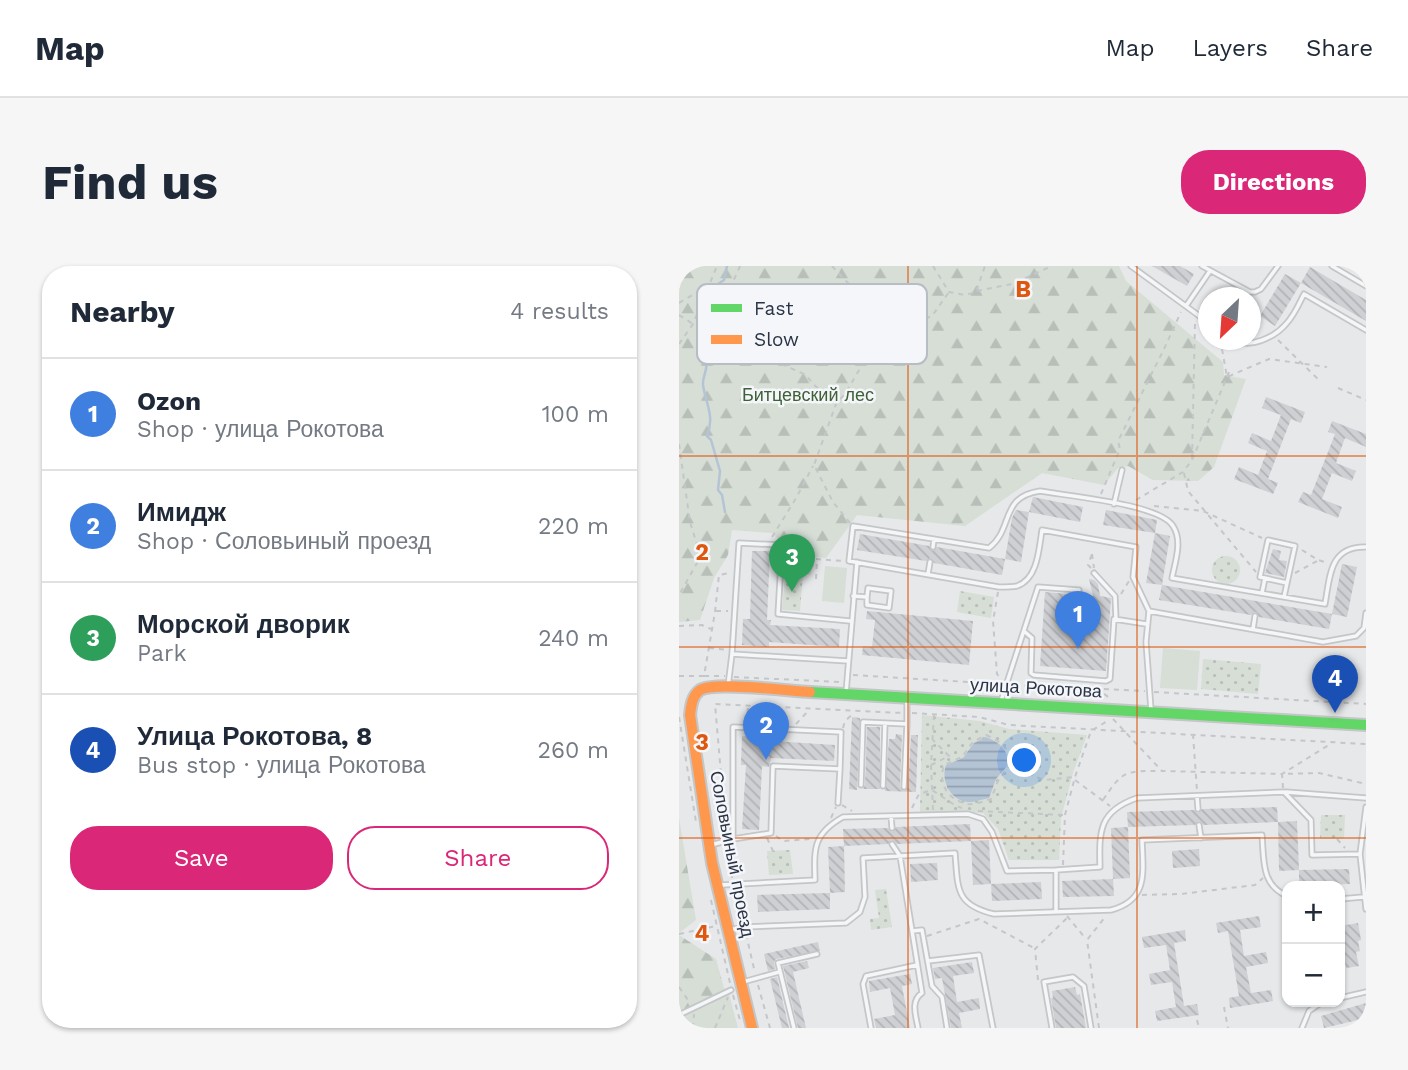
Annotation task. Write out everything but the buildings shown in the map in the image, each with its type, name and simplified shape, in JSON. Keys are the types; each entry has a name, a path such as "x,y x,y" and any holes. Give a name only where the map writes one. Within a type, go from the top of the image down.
{"street":[{"name":"улица Рокотова","path":"703,688 728,682 845,694 1366,725"},
{"name":"Соловьиный проезд","path":"703,688 696,695 690,715 709,845 752,1028"}],"lane":[{"path":"1131,266 1198,317"},
{"path":"1202,266 1255,292 1261,289 1278,266"},
{"path":"1332,266 1366,286"},
{"path":"1187,306 1209,271"},
{"path":"1261,341 1286,325 1304,294 1366,330"},
{"path":"1114,504 1122,470"},
{"path":"1151,712 1146,624 1149,611 1133,577 1136,547 1042,530 1037,564 1028,578 1017,586 999,587 849,561 853,526 989,548 1000,539 1008,513 1016,500 1026,493 1039,491 1114,504 1129,504 1165,516 1174,527 1178,542 1172,579 1325,604 1332,564 1339,556 1351,550 1366,547"},
{"path":"933,547 934,539"},
{"path":"1257,602 1268,540 1295,547 1284,597"},
{"path":"728,682 739,543 782,545 778,614 850,621"},
{"path":"845,694 857,562"},
{"path":"928,575 930,562"},
{"path":"1025,632 1032,638 1031,673 1034,675 1106,681 1109,679 1117,605 1115,596 1094,572"},
{"path":"1262,577 1287,583"},
{"path":"1000,703 1038,587 1079,590"},
{"path":"868,589 891,591 889,608 867,605 867,597 868,589"},
{"path":"853,596 867,597"},
{"path":"1149,611 1323,642 1341,640 1361,633 1366,613"},
{"path":"1253,629 1255,616"},
{"path":"1116,619 1146,624"},
{"path":"732,652 848,661"},
{"path":"904,787 907,698"},
{"path":"861,785 863,722 907,724"},
{"path":"883,786 885,723"},
{"path":"733,839 733,727 841,732 838,803"},
{"path":"709,845 771,833 773,766 840,769"},
{"path":"1284,792 1311,820 1312,855 1360,854"},
{"path":"717,885 815,880 815,853 819,838 828,825 843,817 968,814 983,819 992,832 1007,871 1063,870 1100,867 1099,836 1106,818 1120,804 1137,798 1284,792 1366,798"},
{"path":"1198,796 1198,809"},
{"path":"1366,807 1360,854 1366,909"},
{"path":"891,816 892,828"},
{"path":"1199,825 1201,838"},
{"path":"728,931 744,926 846,923 860,912 865,897 863,858 955,853 958,885 964,900 977,910 994,914 1111,910 1125,906 1137,895 1143,879 1142,840 1262,835 1266,875 1271,885 1282,893"},
{"path":"893,844 900,856 922,993 914,1003 918,1028"},
{"path":"1056,870 1056,912"},
{"path":"1345,899 1363,897"},
{"path":"912,932 922,930 932,986 942,997 947,1028"},
{"path":"794,1028 778,963 817,954"},
{"path":"927,961 979,954 993,1028"},
{"path":"871,1028 863,984 866,976 917,965"},
{"path":"741,982 780,971"},
{"path":"1052,1028 1044,982 1073,977 1084,986 1091,1028"},
{"path":"679,1015 731,990"},
{"path":"1345,997 1366,992"},
{"path":"1302,1028 1309,1011 1315,1007"}],"path":[{"path":"711,284 717,266"},
{"path":"732,284 740,266"},
{"path":"832,266 849,284"},
{"path":"933,266 949,292 965,295 1012,284 1052,266"},
{"path":"976,292 985,266"},
{"path":"1357,266 1366,272"},
{"path":"679,303 697,292"},
{"path":"927,318 932,316 949,292"},
{"path":"1098,501 1120,449 1118,441 1182,309 1187,306"},
{"path":"679,315 693,324"},
{"path":"679,344 697,315"},
{"path":"1192,460 1195,315"},
{"path":"1272,334 1321,382"},
{"path":"1222,350 1227,377"},
{"path":"1227,377 1269,359 1327,367"},
{"path":"782,364 806,375 836,404"},
{"path":"768,544 814,465 836,404 863,364"},
{"path":"1129,504 1183,472 1192,460 1230,370"},
{"path":"1338,387 1366,400"},
{"path":"679,444 688,512 699,551 697,563 679,595"},
{"path":"814,465 833,502 853,526"},
{"path":"1183,472 1188,491 1203,511 1262,577"},
{"path":"1151,506 1203,511 1268,540"},
{"path":"1295,547 1318,560 1332,564"},
{"path":"781,556 849,561"},
{"path":"816,579 817,559"},
{"path":"1289,577 1318,560"},
{"path":"704,676 719,575 738,571"},
{"path":"1117,605 1133,577"},
{"path":"999,587 993,621 997,674 1006,685"},
{"path":"715,611 735,611"},
{"path":"679,626 702,625 712,629"},
{"path":"709,648 732,652"},
{"path":"679,676 704,676 728,682 846,681 852,675 1366,704"},
{"path":"1095,688 1112,699 1111,710"},
{"path":"770,1028 733,884 715,704 856,712 934,713 979,717 1009,726 1366,744"},
{"path":"747,727 748,706"},
{"path":"790,729 811,709"},
{"path":"841,732 845,721 856,712"},
{"path":"933,814 931,765 934,713"},
{"path":"1063,870 1065,815 1074,778 1091,731 1112,718 1162,771"},
{"path":"1193,734 1198,796"},
{"path":"986,735 1007,749 1010,765 998,780 991,799 969,804 953,797 942,783 944,765 962,757 973,742 986,735"},
{"path":"932,739 949,756"},
{"path":"1282,774 1333,742"},
{"path":"931,765 949,756 962,757"},
{"path":"681,764 685,766"},
{"path":"1010,765 1043,780 1074,778 1115,809"},
{"path":"1103,800 1116,779 1126,773 1319,773 1366,784"},
{"path":"1282,774 1284,792"},
{"path":"932,790 965,809"},
{"path":"909,816 919,794 932,790"},
{"path":"976,803 975,811 1065,815"},
{"path":"771,833 783,841 819,838"},
{"path":"765,834 773,851"},
{"path":"1337,839 1350,854"},
{"path":"1137,895 1181,894 1255,885 1266,875"},
{"path":"1087,940 1111,910"},
{"path":"1064,912 1087,940 1099,1028"},
{"path":"1035,949 1068,918"},
{"path":"923,937 979,919 1035,949"},
{"path":"679,934 716,926"},
{"path":"1035,949 1039,986"},
{"path":"679,987 694,1008 693,1028"},
{"path":"715,1028 731,990"},
{"path":"1224,1007 1228,1028"},
{"path":"1197,1020 1199,1028"}],"green space":[{"name":"Битцевский лес","path":"679,266 1119,266 1126,281 1198,341 1198,350 1209,350 1223,362 1224,375 1246,379 1214,467 1198,481 1153,480 1128,466 1118,468 1104,485 1042,473 965,526 857,515 826,558 794,555 772,533 732,530 728,555 714,578 700,620 679,622"},
{"path":"1226,556 1236,560 1240,570 1236,580 1226,584 1216,580 1212,570 1216,560"},
{"path":"786,562 812,564 811,575 803,574 800,611 782,610"},
{"path":"825,566 847,568 844,603 822,601"},
{"path":"960,591 994,597 991,618 957,612"},
{"path":"1163,648 1200,651 1197,690 1160,688"},
{"path":"1203,659 1261,664 1258,694 1201,689"},
{"path":"922,715 980,721 1009,729 1087,735 1061,818 1059,860 1009,860 998,829 983,813 920,812"},
{"path":"1321,815 1345,815 1344,839 1320,839"},
{"path":"679,818 696,920 679,933"},
{"path":"790,850 793,874 769,875 767,851"},
{"path":"886,889 892,927 871,930 870,919 879,918 875,890"},
{"path":"679,935 716,959 724,988 716,1003 679,1015"},
{"path":"724,988 729,994 738,1028 679,1028 679,1015 716,1003"}],"water":[{"path":"986,737 1002,747 1007,755 1008,765 996,779 989,798 972,802 959,799 946,784 946,765 963,758 974,743"}],"waterway":[{"path":"718,284 724,280 727,266"},
{"path":"707,364 703,382 710,416 707,436 711,440 720,471 718,490 722,495 725,512"}],"traffic: fast":[{"path":"810,692 1366,725"}],"traffic: slow":[{"path":"752,1028 712,863 691,708 697,692 708,687 736,686 810,692"}],"place":[{"name":"Морской дворик","path":"792,592"},
{"name":"Ozon","path":"1078,649"},
{"name":"Улица Рокотова, 8","path":"1335,713"},
{"name":"Имидж","path":"766,760"}]}
